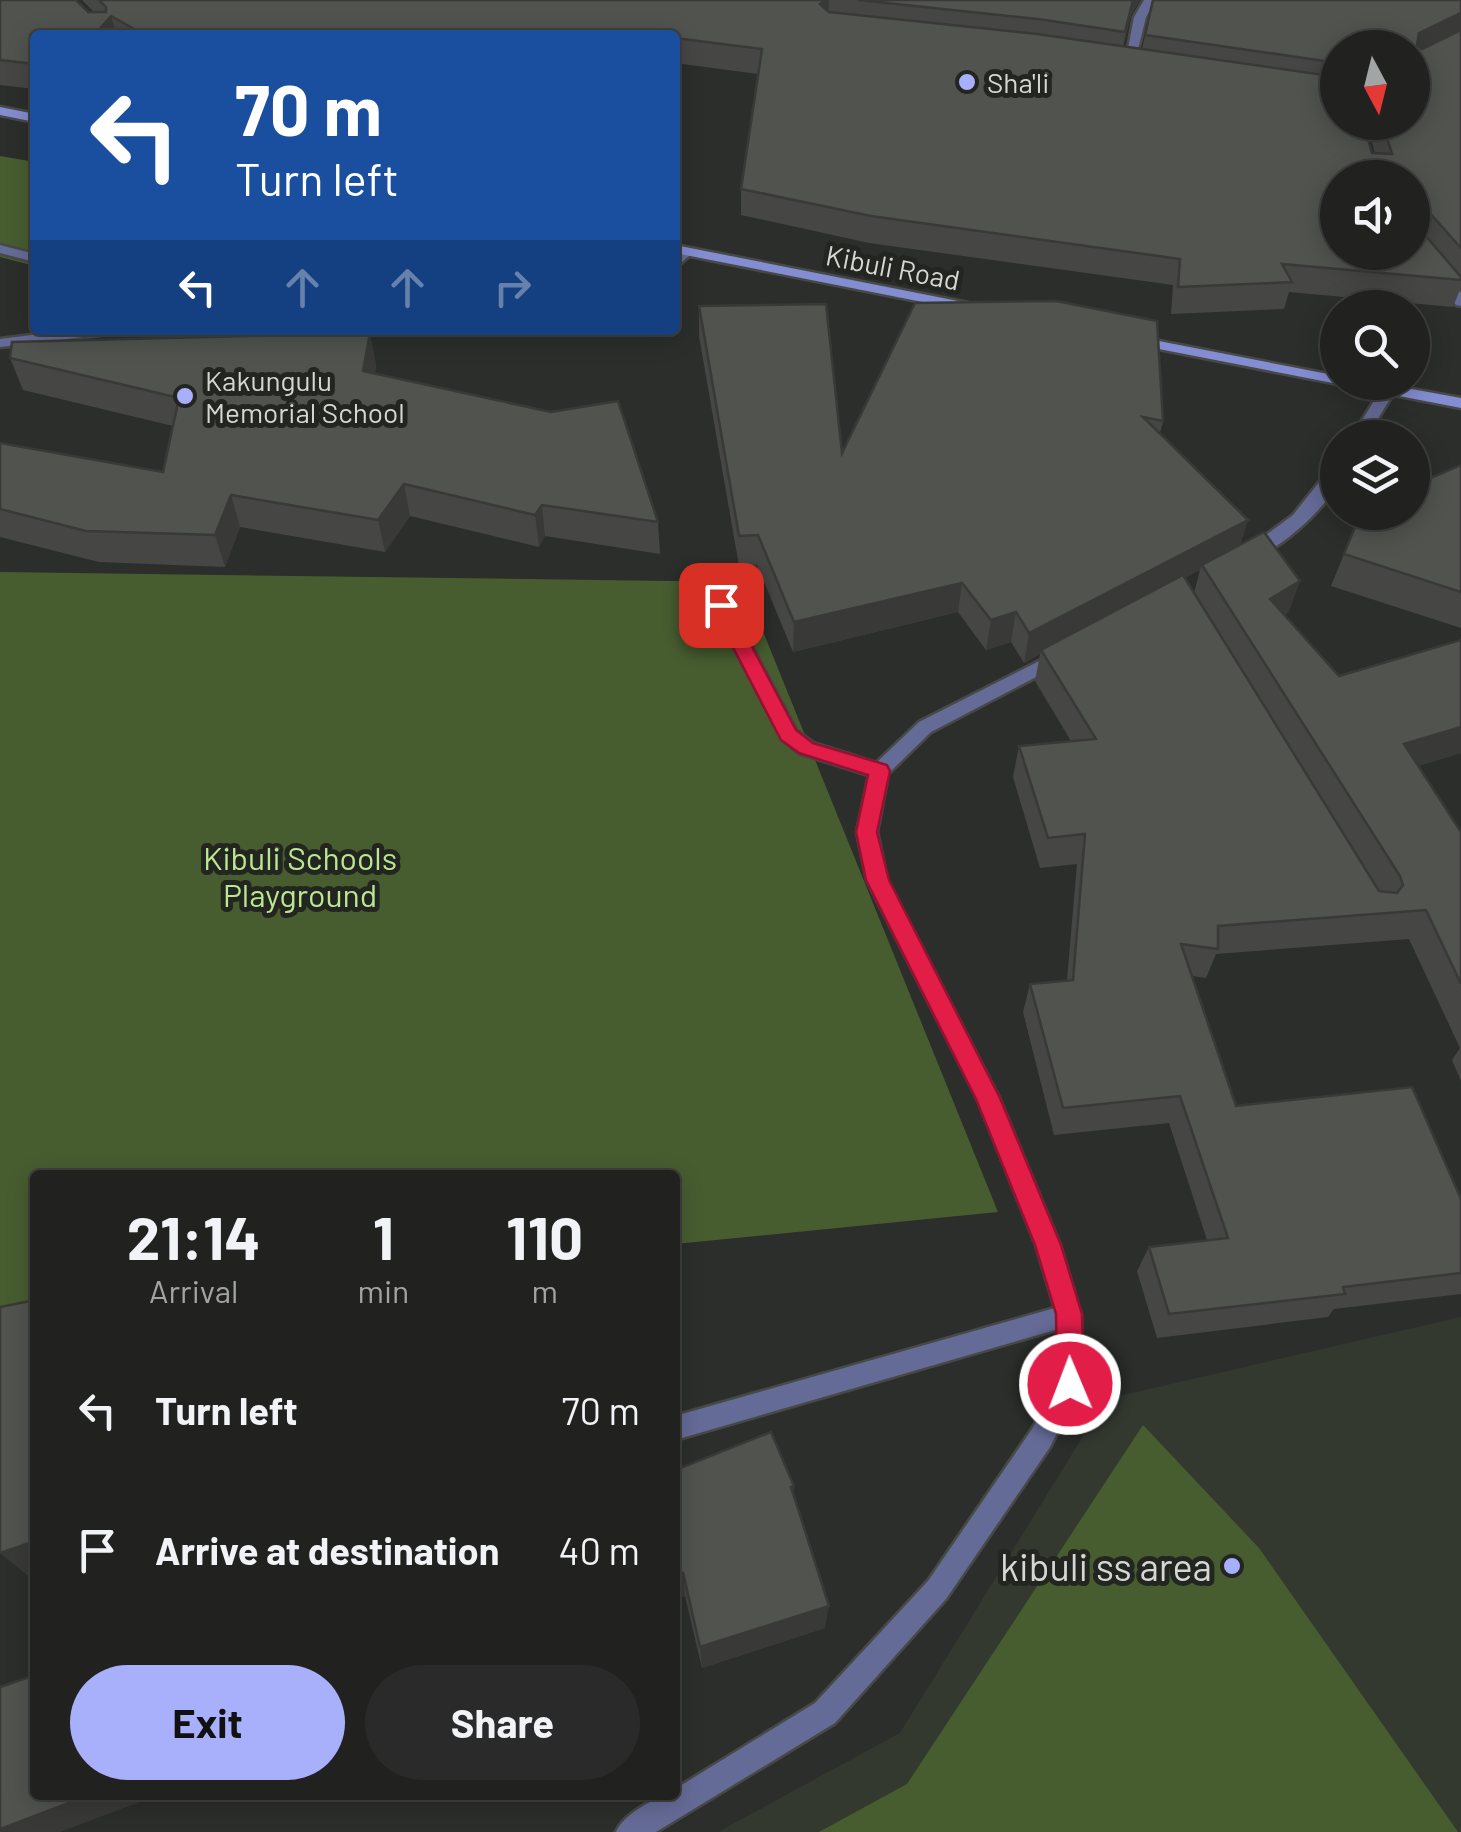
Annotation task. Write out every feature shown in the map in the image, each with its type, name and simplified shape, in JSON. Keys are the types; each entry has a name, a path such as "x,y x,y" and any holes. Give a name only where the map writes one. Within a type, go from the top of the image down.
{"street":[{"path":"1128,66 1140,17 1150,0"},
{"path":"1110,63 1148,69"},
{"path":"0,111 30,117"},
{"path":"0,249 30,257"},
{"name":"Kibuli Road","path":"681,250 984,311"},
{"path":"1430,265 1461,302"},
{"path":"0,343 66,335"},
{"path":"1122,338 1320,377"},
{"path":"1430,398 1461,403"},
{"path":"1240,560 1270,544 1320,493"},
{"path":"721,605 789,735 806,748 879,771"},
{"path":"630,1832 825,1713 937,1590 1041,1438 1070,1384 1069,1314 1048,1245 988,1098 878,880 866,832 879,771 924,726 1072,651"},
{"path":"680,1427 1069,1314"}],"shaded area":[{"name":"kibuli ss area","path":"1461,1317 1461,1832 718,1832 900,1733 1106,1399"}],"green space":[{"path":"0,156 30,161 30,265 0,257"},
{"name":"Kibuli Schools Playground","path":"0,572 743,582 998,1212 680,1244 680,1170 30,1170 30,1308 0,1311"},
{"path":"1143,1425 1259,1548 1458,1832 819,1832 907,1784"}],"building":[{"path":"0,0 76,0 88,12 106,12 99,0 825,0 820,4 829,12 1037,34 1320,74 1320,140 1368,140 1372,153 1392,154 1388,140 1430,140 1430,45 1461,30 1461,248 1430,213 1430,160 1320,160 1320,267 1282,264 1292,282 1178,287 1180,259 871,216 741,189 762,49 680,39 680,30 136,30 111,16 98,30 30,30 30,63 0,60"},
{"path":"858,0 1133,0 1125,32"},
{"path":"1153,0 1461,0 1461,13 1425,30 1320,30 1320,60 1145,35"},
{"path":"1430,241 1461,280 1349,270 1430,270"},
{"path":"1056,301 1157,321 1163,421 1143,417 1248,520 1029,633 1016,612 991,620 962,583 794,622 758,535 739,536 699,306 826,304 842,453 915,303"},
{"path":"370,335 363,371 551,412 618,401 658,522 542,505 535,515 404,484 378,520 231,495 215,535 86,531 0,509 0,443 163,472 179,398 10,358 12,342"},
{"path":"1461,465 1461,592 1344,554 1354,530 1430,530 1430,478"},
{"path":"1264,532 1300,581 1270,599 1339,676 1461,640 1461,727 1404,744 1461,832 1461,984 1426,910 1218,926 1218,949 1181,944 1236,1106 1412,1087 1461,1199 1461,1273 1343,1287 1345,1294 1169,1314 1149,1247 1228,1238 1180,1096 1063,1108 1030,984 1073,980 1085,834 1048,838 1019,746 1096,739 1041,650 1183,575 1379,891 1397,893 1403,885 1400,876 1202,565"},
{"path":"30,1301 30,1543 0,1553 0,1307"},
{"path":"771,1432 794,1486 791,1487 829,1606 700,1647 683,1573 680,1574 680,1468"},
{"path":"30,1677 30,1800 77,1800 0,1829 0,1687"}],"place":[{"name":"Sha'li","path":"967,82"},
{"name":"Kakungulu Memorial School","path":"185,396"},
{"name":"kibuli ss area","path":"1232,1566"}],"route":[{"path":"721,605 789,735 806,748 879,771 866,832 878,880 988,1098 1048,1245 1069,1314 1070,1384"}]}
